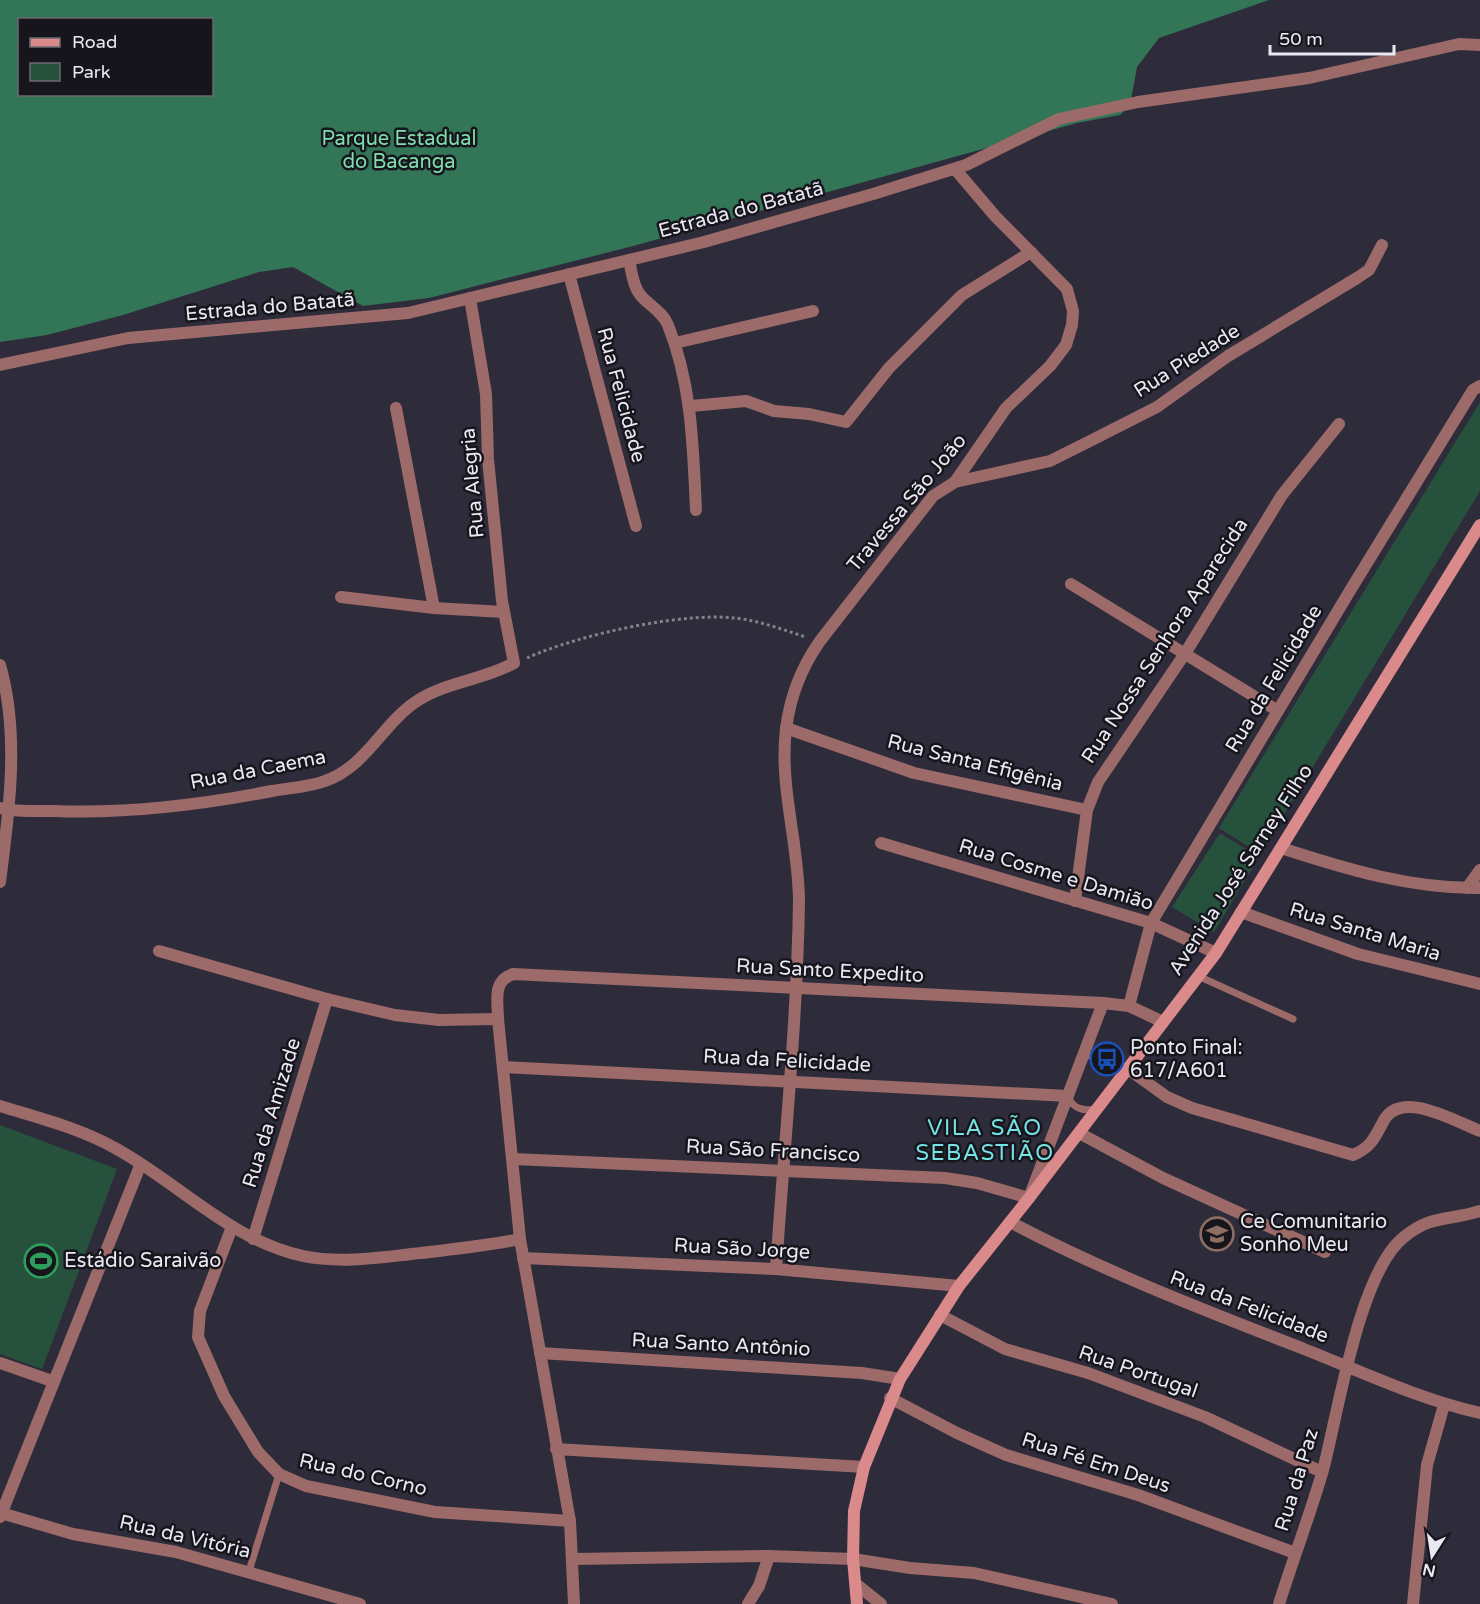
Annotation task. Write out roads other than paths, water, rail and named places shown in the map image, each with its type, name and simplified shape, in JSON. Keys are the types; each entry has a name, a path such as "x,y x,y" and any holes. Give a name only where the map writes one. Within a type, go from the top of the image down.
{"main road":[{"name":"Avenida José Sarney Filho","path":"856,1604 855,1511 864,1467 890,1398 900,1379 959,1286 1216,953 1480,525"}],"street":[{"name":"Estrada do Batatã","path":"0,365 128,338 408,313 755,228 955,169 1059,119 1138,102 1309,78 1459,44 1480,45"},
{"name":"Travessa São João","path":"795,989 799,899 788,806 786,728 804,663 933,496 955,482 1006,408 1038,379 1066,345 1072,325 1073,312 1067,289 955,169"},
{"name":"Rua Piedade","path":"955,482 1050,462 1157,407 1228,356 1369,270 1382,245"},
{"path":"691,406 746,401 774,411 809,414 846,422 889,368 962,295 1031,252"},
{"path":"629,260 634,285 641,297 666,320 675,344 691,406 696,510"},
{"name":"Rua Felicidade","path":"569,274 636,526"},
{"name":"Rua Alegria","path":"470,298 486,394 488,459 504,612 514,663"},
{"path":"675,344 813,311"},
{"name":"Rua da Felicidade","path":"1129,1006 1151,923 1473,390 1480,386"},
{"path":"396,408 434,608"},
{"name":"Rua Nossa Senhora Aparecida","path":"1075,901 1087,810 1098,782 1186,652 1282,495 1339,424"},
{"path":"1071,584 1186,652 1278,711"},
{"path":"341,597 434,608 504,612"},
{"name":"Rua da Caema","path":"4,809 84,813 215,802 325,781 343,772 362,756 400,712 420,699 495,674 514,663"},
{"path":"0,665 10,733 0,882"},
{"name":"Rua Santa Efigênia","path":"786,728 914,773 1087,810"},
{"name":"Rua Cosme e Damião","path":"881,843 1151,923 1216,953"},
{"path":"1281,848 1401,882 1474,888 1480,870"},
{"name":"Rua Santa Maria","path":"1241,912 1358,954 1480,984"},
{"path":"159,951 327,999 395,1015 439,1020 498,1019 520,1239 570,1521 574,1604"},
{"name":"Rua Santo Expedito","path":"498,1019 497,989 505,977 513,974 1103,1003 1129,1006 1163,1022"},
{"path":"776,1269 795,989"},
{"name":"Rua da Amizade","path":"253,1239 327,999"},
{"path":"1029,1198 1103,1003"},
{"name":"Rua da Felicidade","path":"504,1067 1068,1096"},
{"path":"1124,1073 1192,1108 1353,1155 1368,1148 1376,1139 1384,1120 1402,1105 1415,1106 1480,1131"},
{"path":"0,1106 67,1126 116,1149 232,1227 253,1239 301,1255 329,1260 394,1256 520,1239"},
{"path":"1079,1133 1163,1178 1325,1252"},
{"name":"Rua São Francisco","path":"513,1159 945,1178 1029,1198"},
{"name":"Rua da Vitória","path":"140,1166 52,1381 1,1515 73,1534 136,1543 249,1571 360,1604"},
{"name":"Rua da Paz","path":"1279,1604 1322,1472 1346,1366 1376,1275 1389,1251 1403,1237 1422,1225 1443,1217 1480,1211"},
{"name":"Rua da Felicidade","path":"1010,1222 1062,1249 1164,1296 1444,1405 1480,1413"},
{"name":"Rua do Corno","path":"232,1227 200,1311 198,1337 230,1406 258,1452 279,1474 306,1486 435,1512 570,1521"},
{"name":"Rua São Jorge","path":"523,1258 776,1269 959,1286"},
{"name":"Rua Portugal","path":"940,1315 1005,1349 1088,1373 1205,1417 1322,1472"},
{"name":"Rua Santo Antônio","path":"540,1353 862,1373 900,1379"},
{"path":"0,1363 52,1381"},
{"name":"Rua Fé Em Deus","path":"890,1398 957,1433 1006,1455 1138,1495 1295,1552"},
{"path":"1413,1604 1427,1465 1444,1405"},
{"path":"556,1449 864,1467"},
{"path":"573,1559 768,1556 854,1559 910,1568 974,1573 1112,1604"},
{"path":"748,1604 759,1586 768,1556"},
{"path":"856,1584 881,1604"}],"lane":[{"path":"1198,976 1293,1019"},
{"path":"1083,1058 1092,1055 1107,1059 1124,1073"},
{"path":"1068,1096 1078,1108 1098,1108"},
{"path":"249,1571 279,1474"}],"place":[{"name":"Ponto Final: 617/A601","path":"1107,1059"},
{"name":"Ce Comunitario Sonho Meu","path":"1217,1234"},
{"name":"Estádio Saraivão","path":"41,1261"}],"district":[{"name":"VILA SÃO SEBASTIÃO","path":"985,1140"}],"park label":[{"name":"Parque Estadual do Bacanga","path":"399,150"}]}
